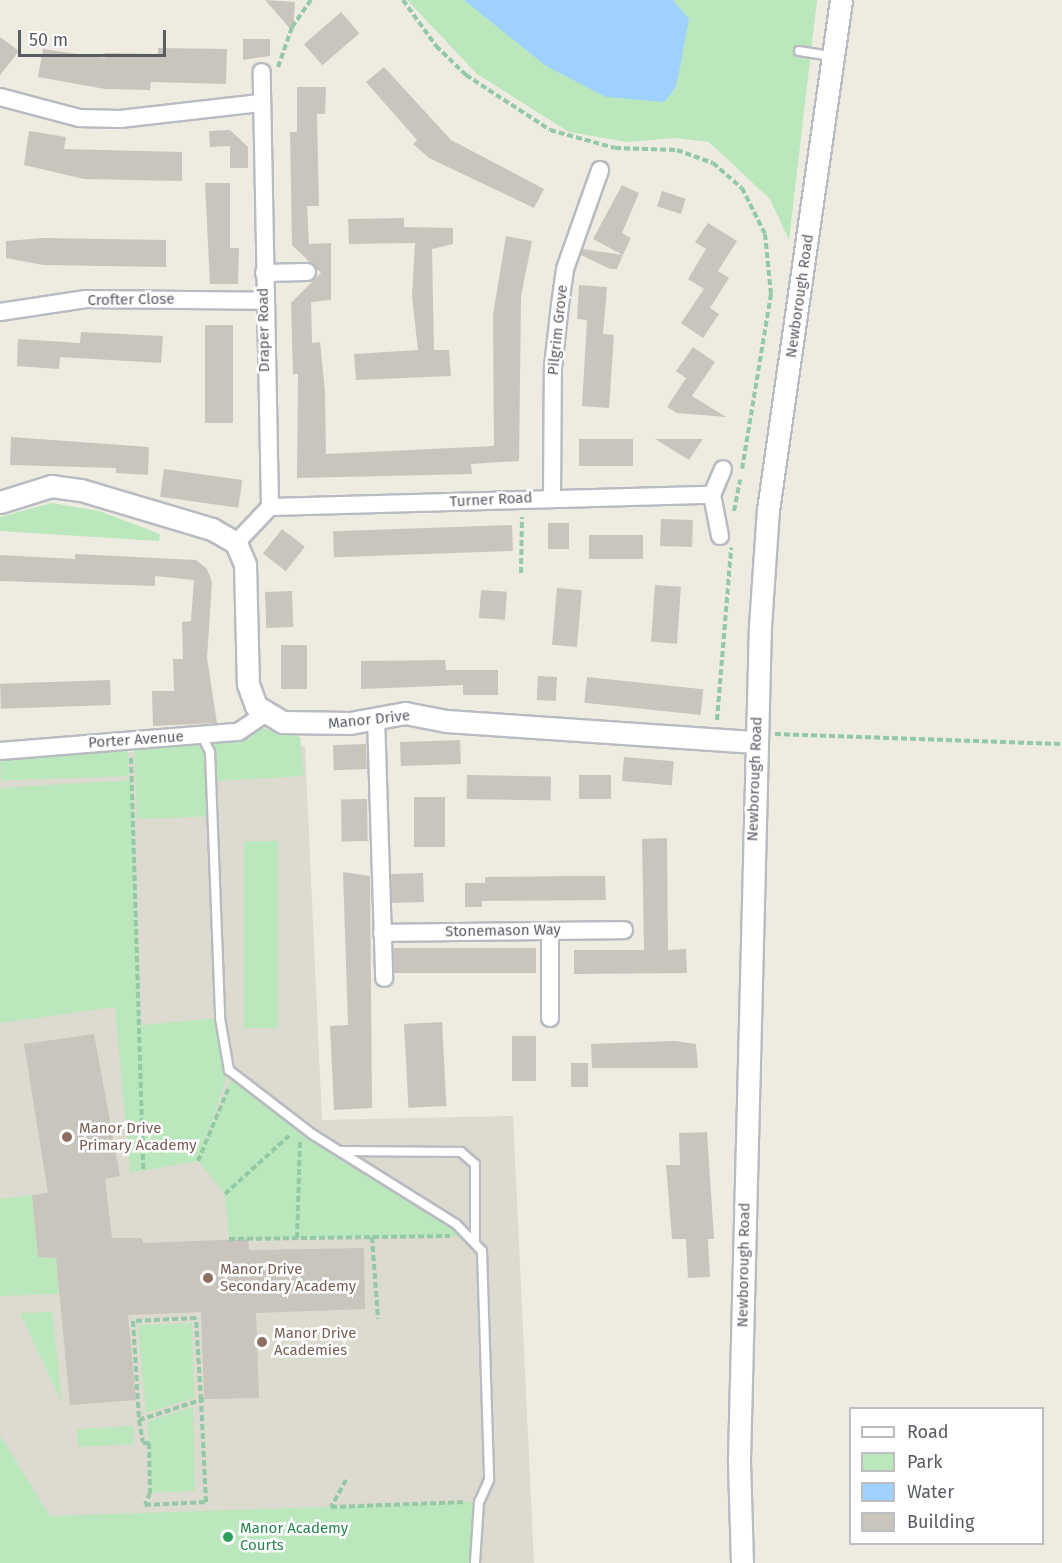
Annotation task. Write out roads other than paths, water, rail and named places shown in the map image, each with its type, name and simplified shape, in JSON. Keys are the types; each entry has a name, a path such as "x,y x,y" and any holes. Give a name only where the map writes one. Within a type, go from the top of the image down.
{"street":[{"name":"Newborough Road","path":"742,1563 739,1459 759,738 768,510 836,57 841,0"},
{"name":"Draper Road","path":"262,72 260,103 263,302 270,507"},
{"path":"0,97 80,118 120,119 260,103"},
{"name":"Pilgrim Grove","path":"552,497 553,367 561,296 600,170"},
{"path":"264,273 307,272"},
{"name":"Crofter Close","path":"0,312 86,299 263,302"},
{"path":"723,469 712,495 726,536"},
{"path":"0,502 51,486 81,490 212,529 236,543 245,564 246,670 251,695 265,714"},
{"name":"Turner Road","path":"270,507 552,497 712,495"},
{"path":"236,543 270,507"},
{"name":"Manor Drive","path":"265,714 313,726 405,713 716,739 759,738"},
{"name":"Porter Avenue","path":"0,751 238,732 265,714"},
{"path":"376,717 384,978"},
{"name":"Stonemason Way","path":"382,933 624,930"},
{"path":"550,931 550,1018"}],"lane":[{"path":"799,51 836,57"},
{"path":"209,735 220,1018 234,1075 301,1125 473,1239 482,1251 489,1480 479,1502 475,1563"},
{"path":"340,1151 461,1152 475,1164 473,1239"}],"water":[{"path":"464,0 673,0 689,19 676,87 664,102 606,97 546,66"}],"place":[{"name":"Manor Drive Primary Academy","path":"67,1137"},
{"name":"Manor Drive Secondary Academy","path":"208,1278"},
{"name":"Manor Drive Academies","path":"262,1342"},
{"name":"Manor Academy Courts","path":"228,1537"}]}
